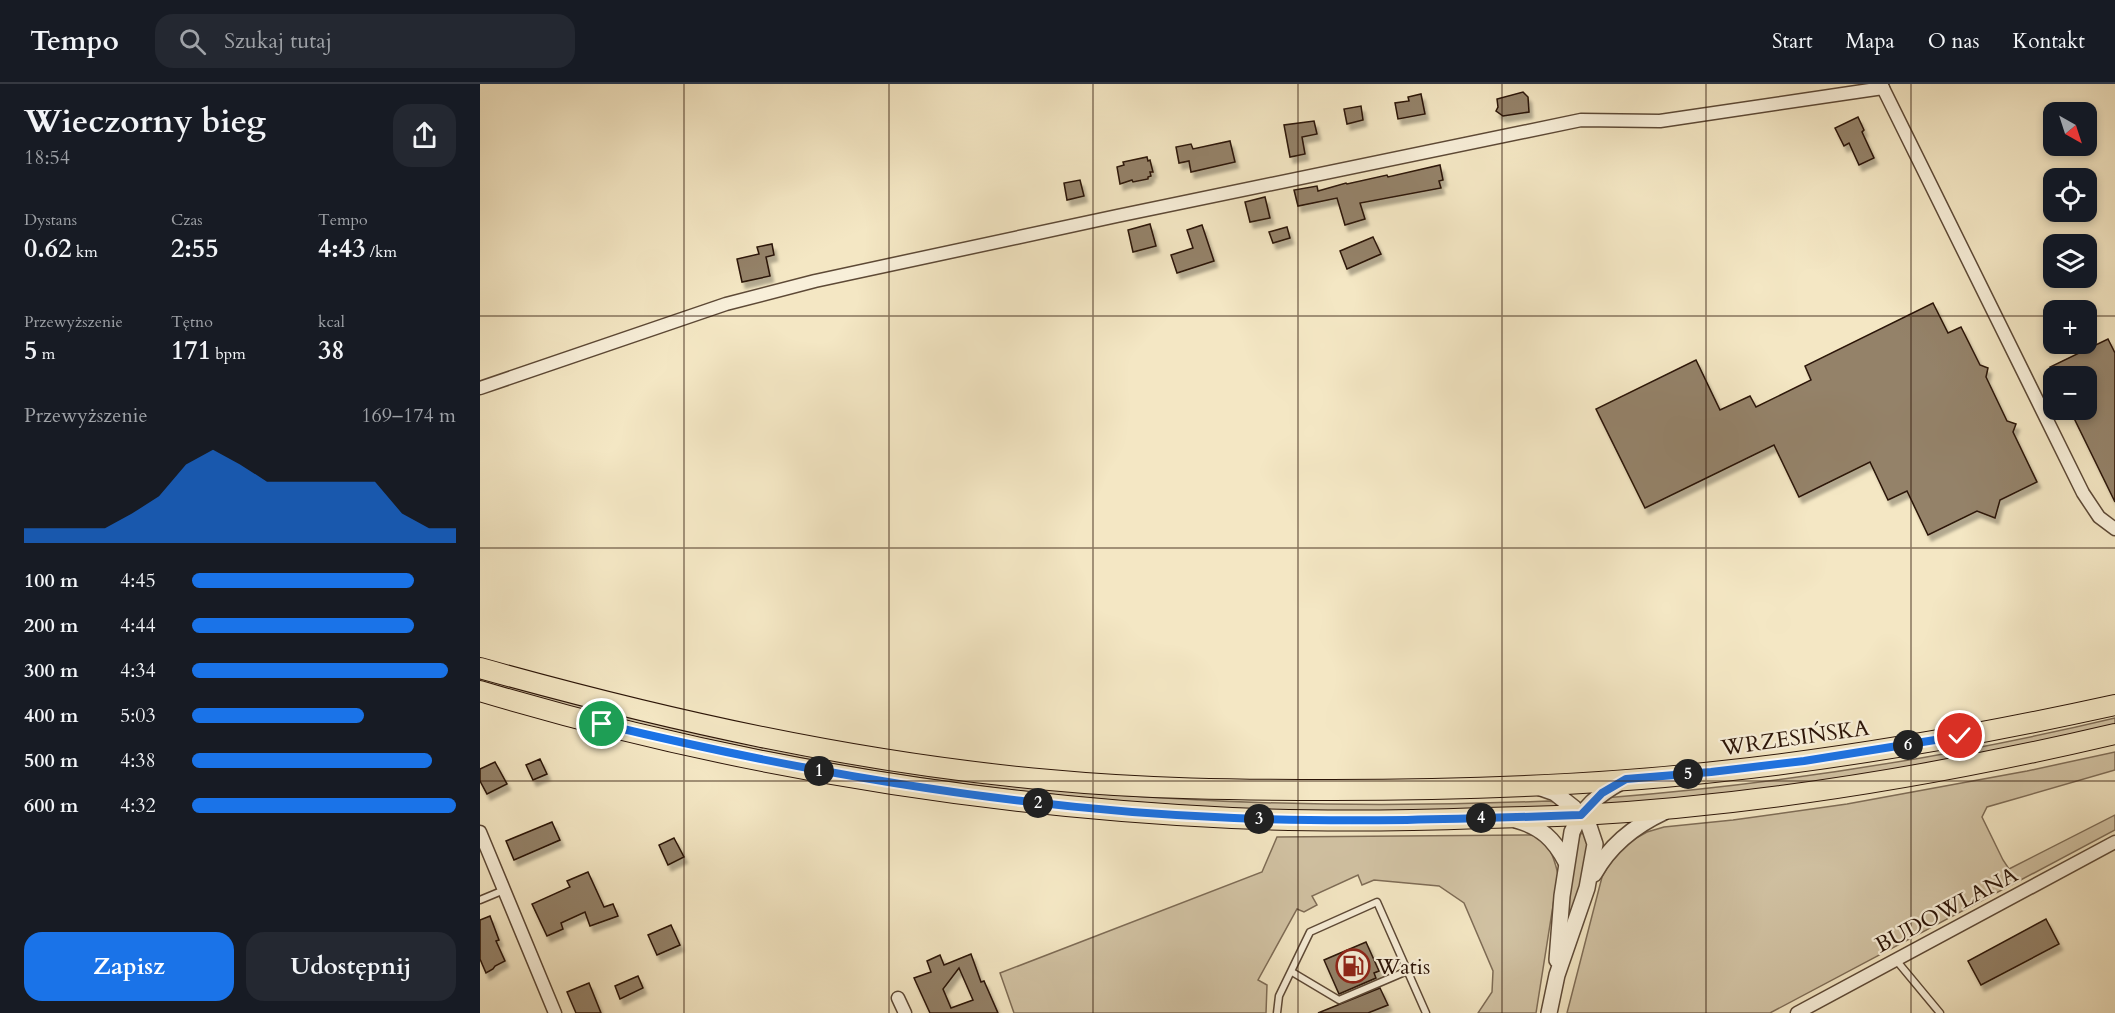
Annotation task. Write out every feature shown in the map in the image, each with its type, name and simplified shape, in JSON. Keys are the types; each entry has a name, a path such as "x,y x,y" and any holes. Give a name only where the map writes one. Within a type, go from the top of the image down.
{"main road":[{"name":"WRZESIŃSKA","path":"480,668 621,706 719,728 887,759 1046,780 1205,790 1405,790 1535,786 1711,772 1860,753 2030,723 2115,705"},
{"path":"480,691 707,750 810,770 930,789 1096,808 1232,818 1312,820 1506,818 1581,815 1681,806 1835,788 2007,758 2115,734"}],"street":[{"path":"480,388 726,304 815,281 1581,120 1660,121 1882,86 2083,493 2099,517 2115,529"},
{"path":"1557,975 1558,936 1566,862 1572,832 1581,815 1602,793 1626,779"},
{"path":"1535,786 1555,793 1581,815 1591,830 1595,844 1587,888 1557,975 1549,1013"},
{"path":"1587,888 1603,858 1628,833 1652,818 1681,806"},
{"path":"1506,818 1526,823 1546,834 1554,842 1566,862"},
{"path":"480,832 555,1013"},
{"name":"BUDOWLANA","path":"1797,1013 2115,842"},
{"path":"898,998 905,1013"}],"lane":[{"path":"480,900 504,890"},
{"path":"1277,1013 1279,996 1310,932 1377,902 1426,1013"},
{"path":"1896,960 1940,1013"},
{"path":"1292,972 1339,1000 1407,971"}],"shaded area":[{"path":"480,676 1046,789 1234,802 1422,804 1548,801 1554,802 1558,807 1391,811 1266,810 1130,802 1035,793 942,781 755,749 571,707 480,682"},
{"path":"2115,718 2115,726 1892,772 1762,790 1598,806 1604,798 1733,785 1861,768 1989,745"},
{"path":"2115,752 2115,770 1987,807 1982,817 2009,869 2115,815 2115,830 1770,1013 1567,1013 1602,877 1615,854 1627,843 1647,832 1664,827 1847,804 2027,771"},
{"path":"1582,833 1588,837 1587,859 1564,939 1576,850"},
{"path":"1536,835 1548,847 1558,874 1536,1013 1478,1013 1492,992 1493,971 1464,903 1439,886 1374,880 1362,885 1358,875 1312,896 1317,905 1304,912 1297,909 1258,980 1267,985 1266,1013 1014,1013 1000,973 1262,872 1277,837"}],"building":[{"path":"1523,92 1528,97 1529,112 1503,116 1496,111 1497,99"},
{"path":"1421,94 1425,114 1398,119 1395,103 1409,101 1408,97"},
{"path":"1361,106 1363,120 1347,124 1344,109"},
{"path":"1858,117 1874,158 1859,165 1849,143 1844,146 1835,128"},
{"path":"1314,121 1317,134 1302,137 1305,154 1290,157 1284,125"},
{"path":"1230,141 1235,162 1191,172 1189,161 1179,163 1176,147 1191,144 1193,149"},
{"path":"1147,157 1153,172 1150,172 1151,176 1148,179 1133,182 1132,180 1120,184 1117,167 1124,165 1123,162"},
{"path":"1440,165 1443,180 1439,181 1441,188 1360,203 1365,219 1345,225 1337,198 1298,206 1294,190 1317,186 1318,191 1346,183 1387,175 1388,177"},
{"path":"1080,180 1084,196 1067,200 1064,183"},
{"path":"1265,197 1270,218 1250,222 1245,202"},
{"path":"1150,224 1156,246 1133,252 1128,230"},
{"path":"1202,225 1214,261 1177,273 1171,255 1193,248 1187,230"},
{"path":"1287,227 1290,238 1273,243 1269,232"},
{"path":"1373,237 1381,254 1347,269 1340,251"},
{"path":"772,244 774,255 766,257 770,276 742,282 737,259 759,254 757,247"},
{"path":"1933,303 1948,333 1961,327 1980,365 1988,368 1986,377 2007,421 2016,424 2013,432 2037,482 2000,500 1995,518 1977,511 1928,535 1907,491 1888,500 1870,462 1799,497 1774,445 1645,508 1596,409 1696,360 1720,410 1750,396 1756,407 1811,380 1805,366"},
{"path":"2108,339 2115,353 2115,502 2075,420 2097,420 2097,366 2052,366 2077,354 2097,354 2097,344"},
{"path":"540,759 547,774 533,780 526,765"},
{"path":"495,762 507,784 487,794 480,781 480,769"},
{"path":"552,822 560,840 514,860 506,841"},
{"path":"674,838 684,857 668,865 659,845"},
{"path":"588,872 604,907 613,904 618,916 590,926 585,912 561,923 563,929 547,936 532,904 570,887 567,881"},
{"path":"490,916 499,940 496,941 505,961 486,973 480,959 480,920"},
{"path":"2046,919 2059,944 1981,985 1968,961"},
{"path":"671,925 680,945 657,955 648,935"},
{"path":"1366,942 1379,971 1374,973 1376,978 1339,994 1324,960"},
{"path":"971,954 981,982 984,981 998,1013 930,1013 914,978 931,972 927,961 940,955 944,965","holes":["959,968 973,1000 951,1008 943,989"]},
{"path":"638,976 643,988 620,999 615,986"},
{"path":"589,983 601,1013 576,1013 567,992"},
{"path":"1380,988 1388,1005 1368,1013 1318,1013"}],"place":[{"name":"Watis","path":"1353,966"}],"route":[{"path":"602,724 707,750 810,770 942,791 1153,813 1312,820 1429,820 1581,815 1593,800 1626,779 1804,761 1960,736"}]}
